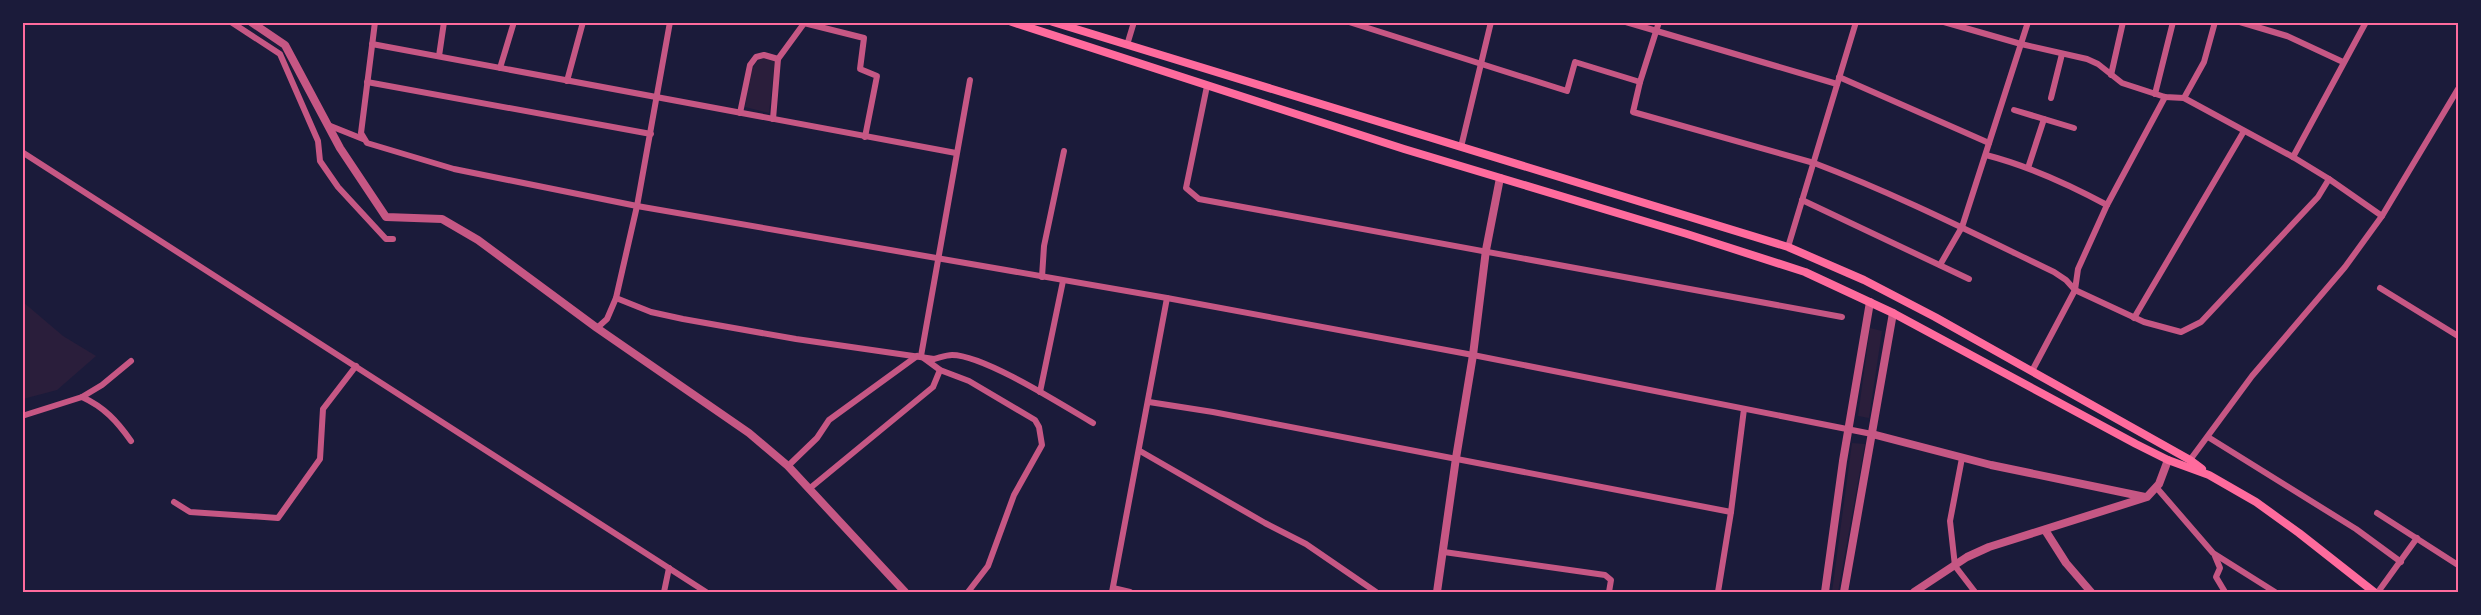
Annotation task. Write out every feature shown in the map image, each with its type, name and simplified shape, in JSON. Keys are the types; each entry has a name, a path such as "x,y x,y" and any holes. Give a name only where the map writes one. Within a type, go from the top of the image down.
{"main road":[{"path":"1012,22 1500,178 1780,263 1893,313 2168,460 2209,475"},
{"path":"1053,22 1788,247 1864,280 2190,460 2209,475 2272,513 2376,592"}],"street":[{"path":"231,22 280,54 318,141 320,161 338,187 386,239 393,239"},
{"path":"252,22 285,45 340,148 386,217 442,219 478,240 597,328 749,433 788,466 905,592"},
{"path":"362,136 375,22"},
{"path":"439,56 444,22"},
{"path":"500,68 514,22"},
{"path":"567,81 583,22"},
{"path":"597,328 607,319 616,298 637,206 670,22"},
{"path":"1127,45 1134,22"},
{"path":"1349,22 1567,91 1575,62 1640,82"},
{"path":"1461,147 1491,22"},
{"path":"1626,22 1838,80 1989,143"},
{"path":"1659,22 1633,112 1814,163 1962,227 2054,272 2066,280 2074,291 2134,318 2181,332 2201,322 2318,197 2329,179"},
{"path":"1788,247 1856,22"},
{"path":"1944,22 2098,64 2122,83 2165,97 2184,98 2293,157 2382,216"},
{"path":"1940,265 1962,227 2028,22"},
{"path":"2110,75 2123,22"},
{"path":"2155,94 2173,22"},
{"path":"2184,98 2205,62 2215,22"},
{"path":"2240,22 2287,36 2343,62"},
{"path":"2293,157 2366,22"},
{"path":"772,119 778,59 805,23 864,38 860,69 877,76 865,137"},
{"path":"372,44 956,153"},
{"path":"2051,98 2062,54"},
{"path":"740,113 750,65 756,57 764,55 778,59"},
{"path":"788,466 817,438 829,420 919,356 970,80"},
{"path":"367,82 651,134"},
{"path":"1207,86 1186,188 1194,197 1842,317"},
{"path":"2190,460 2252,376 2345,267 2382,216 2458,88"},
{"path":"2032,371 2074,291 2078,269 2107,205 2165,97"},
{"path":"2014,111 2074,128"},
{"path":"2028,168 2044,119"},
{"path":"328,125 362,136 367,143 454,169 637,206 1167,298 1473,355 1849,429 1962,458 2147,497"},
{"path":"2134,318 2244,131"},
{"path":"1042,277 1044,246 1064,151"},
{"path":"22,152 706,592"},
{"path":"1986,155 2059,180 2107,205"},
{"path":"1437,592 1473,355 1486,250 1500,178"},
{"path":"1802,200 1969,279"},
{"path":"1040,392 1064,281"},
{"path":"2380,288 2458,336"},
{"path":"616,298 651,312 683,320 934,359 953,355 981,363 1040,392 1094,423"},
{"path":"1130,592 1112,590 1167,298"},
{"path":"1825,592 1870,302"},
{"path":"1844,592 1893,313"},
{"path":"919,356 940,370 969,381 1035,420 1040,427 1042,445 1014,495 988,566 969,592"},
{"path":"22,416 82,397 102,385 131,361"},
{"path":"174,502 190,512 278,518 320,459 323,409 356,366"},
{"path":"809,489 933,387 940,370"},
{"path":"82,397 100,405 111,415 131,441"},
{"path":"1149,402 1456,458 1731,512"},
{"path":"1718,592 1744,409"},
{"path":"2208,437 2356,529 2401,562"},
{"path":"1140,451 1265,524 1306,544 1376,592"},
{"path":"1962,458 1950,521 1955,566 1975,592"},
{"path":"1914,592 1967,557 1989,547 2147,497 2156,487 2168,460"},
{"path":"2156,487 2213,554 2220,568 2216,578 2225,592"},
{"path":"2377,513 2458,565"},
{"path":"2045,530 2066,563 2091,592"},
{"path":"2376,592 2417,538"},
{"path":"1444,552 1605,575 1611,580 1610,592"},
{"path":"2213,554 2276,592"},
{"path":"664,592 669,568"}],"shaded area":[{"path":"762,58 775,61 769,113 745,107 753,67"},
{"path":"23,302 63,336 96,356 57,390 23,399"},
{"path":"1870,328 1882,331 1869,418 1858,416"},
{"path":"1852,443 1865,444 1838,592 1832,592"}]}
